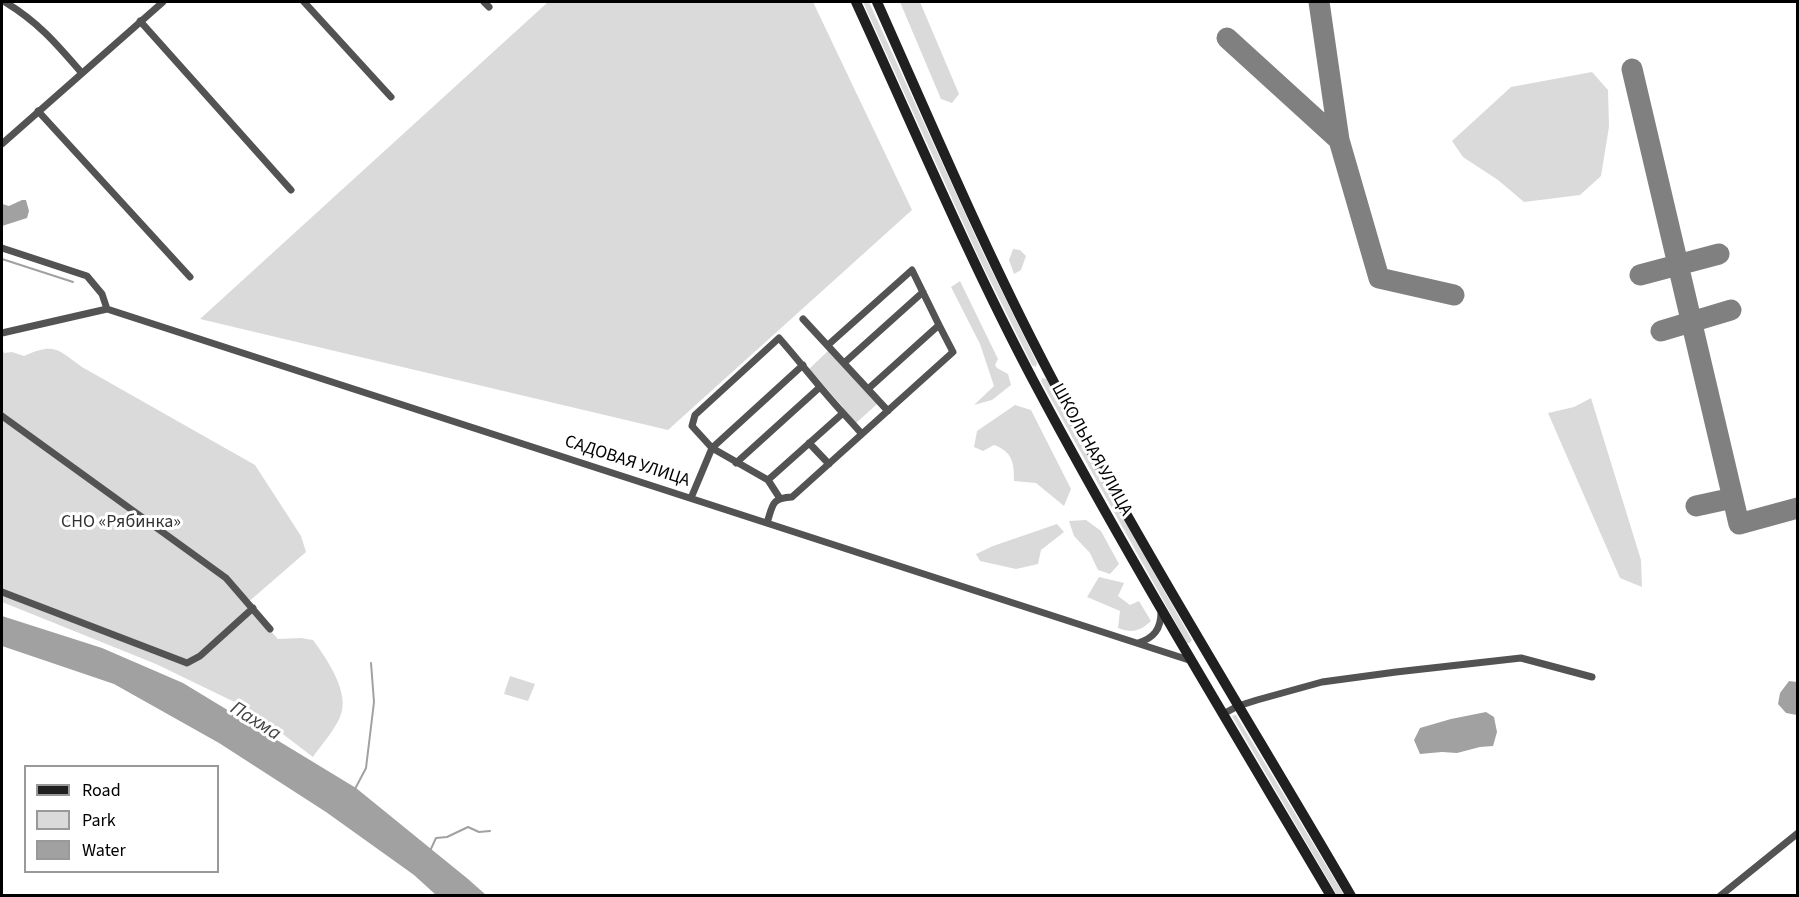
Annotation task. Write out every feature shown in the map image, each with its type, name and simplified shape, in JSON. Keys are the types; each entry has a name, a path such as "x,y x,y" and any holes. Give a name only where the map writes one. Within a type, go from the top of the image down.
{"main road":[{"name":"ШКОЛЬНАЯ УЛИЦА","path":"856,2 954,216 1032,378 1161,609 1331,896"},
{"name":"ШКОЛЬНАЯ УЛИЦА","path":"877,2 989,251 1048,370 1115,494 1351,896"},
{"path":"1032,378 1048,370"},
{"path":"1192,661 1207,653"}],"street":[{"path":"5,2 24,13 43,29 81,72"},
{"path":"2,144 163,2"},
{"path":"304,2 391,97"},
{"path":"140,21 291,190"},
{"path":"39,111 190,277"},
{"path":"2,248 87,276 102,294 107,309 2,333"},
{"path":"767,523 774,501 779,498 792,497 953,352 912,270 828,345"},
{"path":"844,363 923,292"},
{"name":"САДОВАЯ УЛИЦА","path":"107,309 1192,661"},
{"path":"803,319 888,411"},
{"path":"868,389 939,325"},
{"path":"779,498 768,480 712,448 692,426 695,415 779,338 803,365 811,378 862,434"},
{"path":"691,498 712,448 803,365"},
{"path":"736,463 820,387"},
{"path":"768,480 843,413"},
{"path":"2,417 226,578 270,629"},
{"path":"809,443 829,464"},
{"path":"2,592 187,663 200,657 254,608"},
{"path":"1137,644 1148,640 1158,631 1161,609"},
{"path":"1223,714 1238,706 1322,682 1521,658 1593,677"},
{"path":"1720,896 1797,833"}],"green space":[{"path":"548,2 813,2 912,210 668,430 200,319"},
{"path":"863,2 869,2 983,253 1037,363 1036,367 1032,365 978,256"},
{"path":"900,2 920,2 959,94 952,103 941,99"},
{"path":"1592,72 1608,90 1609,127 1601,176 1580,195 1524,202 1498,180 1463,157 1452,141 1511,87"},
{"path":"1013,249 1020,250 1026,256 1021,270 1014,274 1009,260"},
{"path":"960,281 998,359 995,365 1008,374 1011,385 992,400 974,405 994,386 980,344 951,287"},
{"name":"СНО «Рябинка»","path":"2,347 4,353 12,352 24,356 43,349 61,352 82,367 255,465 301,536 306,552 246,604 278,639 313,640 336,677 342,698 343,708 340,717 313,757 251,710 156,664 2,602"},
{"path":"829,350 877,404 854,425 841,410 843,407 809,369"},
{"path":"1042,378 1047,379 1192,640 1190,643 1187,643 1041,381"},
{"path":"1591,398 1641,560 1642,587 1620,578 1548,413 1574,407"},
{"path":"1015,405 1031,410 1071,489 1064,506 1036,483 1014,481 1011,459 1005,451 994,445 983,451 974,447 977,431"},
{"path":"1086,520 1101,531 1119,564 1110,574 1098,570 1090,553 1074,536 1069,521"},
{"path":"1057,524 1064,532 1041,550 1038,564 1016,569 980,561 976,554 993,546"},
{"path":"1099,577 1124,583 1118,596 1130,605 1139,601 1151,621 1135,630 1127,631 1118,628 1120,611 1087,597"},
{"path":"510,676 535,684 528,701 504,694"},
{"path":"1236,715 1344,895 1337,895 1232,716"}],"water":[{"path":"26,200 29,211 27,218 2,226 2,204 9,206"},
{"name":"Пахма","path":"2,616 102,648 183,683 356,788 486,895 436,895 414,875 326,812 219,743 114,684 2,646"},
{"path":"1789,681 1797,682 1797,715 1786,713 1778,704 1780,693"},
{"path":"1486,712 1494,717 1497,732 1493,746 1457,753 1420,754 1414,740 1420,728"}],"waterway":[{"path":"2,259 73,282"},
{"path":"355,789 366,768 374,702 371,663"},
{"path":"430,851 436,838 447,837 468,827 479,832 490,831"}],"taxiway":[{"path":"1319,2 1339,140 1379,278 1454,295"},
{"path":"1227,38 1339,140"},
{"path":"1632,69 1739,524 1798,508"},
{"path":"1640,275 1719,254"},
{"path":"1661,331 1731,310"},
{"path":"1696,506 1733,498"}]}
